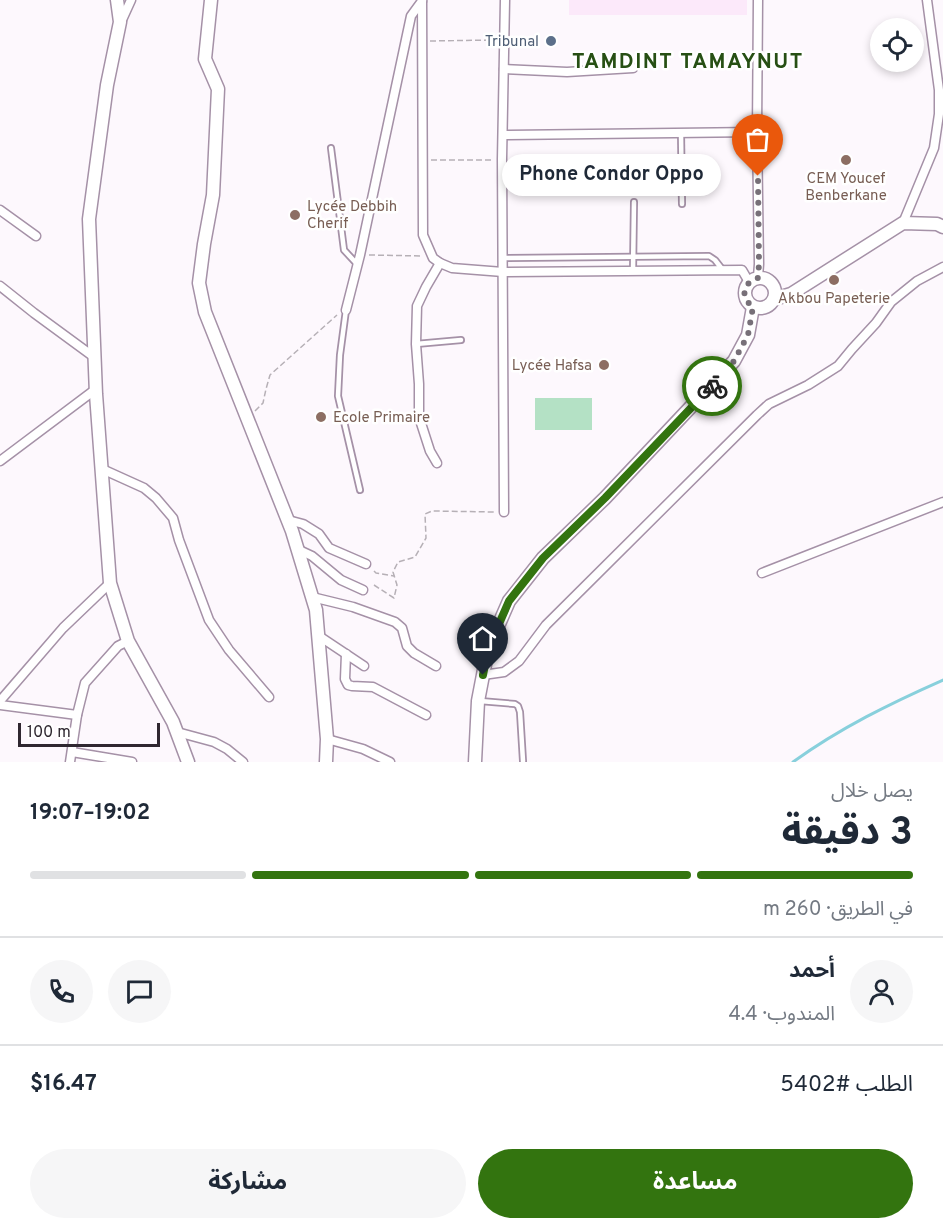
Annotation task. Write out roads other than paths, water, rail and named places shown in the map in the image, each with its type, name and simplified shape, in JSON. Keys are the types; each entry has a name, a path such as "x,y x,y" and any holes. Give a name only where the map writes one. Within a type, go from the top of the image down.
{"street":[{"path":"117,0 120,22"},
{"path":"131,0 120,22 107,85 89,219 94,357 110,583 128,641 173,722 188,762"},
{"path":"212,0 205,59 218,89 213,195 199,283 205,312 288,520 316,610 327,739 326,762"},
{"path":"422,0 423,235 432,256 440,263 452,268 503,272 742,270 753,280 768,279 774,285 774,299"},
{"path":"346,310 411,16 422,0"},
{"path":"504,512 502,159 505,0"},
{"path":"758,0 759,264 753,280 745,291 749,304 761,308 768,306 774,299 790,294 903,223 937,224 943,227"},
{"path":"903,223 934,148 939,114 939,90 927,0"},
{"path":"504,69 567,72 633,68"},
{"path":"503,135 757,132"},
{"path":"0,210 36,236"},
{"path":"437,464 430,451 419,417 416,344 417,306 440,263"},
{"path":"483,675 504,672 519,661 546,625 757,415 782,396 808,385 838,366 876,323 891,302 917,280 943,267"},
{"path":"0,286 94,357"},
{"path":"475,762 478,701 488,649 509,601 543,558 605,498 734,361 748,335 753,307"},
{"path":"0,460 96,389"},
{"path":"102,469 144,488 173,518 209,620 229,650 269,697"},
{"path":"762,573 943,502"},
{"path":"288,520 303,524 319,534 329,548 366,564"},
{"path":"297,549 312,556 341,580 363,590"},
{"path":"0,703 63,628 110,583"},
{"path":"312,597 353,607 395,622 402,628 407,646 436,666"},
{"path":"319,636 364,666"},
{"path":"70,762 77,715 85,683 118,646 128,641"},
{"path":"346,654 345,679 348,685 373,687 426,714"},
{"path":"0,703 77,715"},
{"path":"177,732 214,742 243,762"},
{"path":"327,739 363,749 390,762"},
{"path":"72,752 132,762"}],"lane":[{"path":"681,133 682,204"},
{"path":"331,148 344,250 358,260"},
{"path":"633,271 634,202"},
{"path":"503,258 709,256 723,270"},
{"path":"346,310 340,355 338,396 360,490"},
{"path":"416,344 461,340"},
{"path":"478,701 518,706 523,761"}],"waterway":[{"path":"793,762 866,717 943,680"}],"place":[{"name":"Tribunal","path":"551,41"},
{"name":"CEM Youcef Benberkane","path":"846,160"},
{"name":"Phone Condor Oppo","path":"758,176"},
{"name":"Lycée Debbih Cherif","path":"295,215"},
{"name":"Akbou Papeterie","path":"834,280"},
{"name":"Lycée Hafsa","path":"604,365"},
{"name":"Ecole Primaire","path":"321,417"}],"district":[{"name":"TAMDINT TAMAYNUT","path":"688,61"}]}
